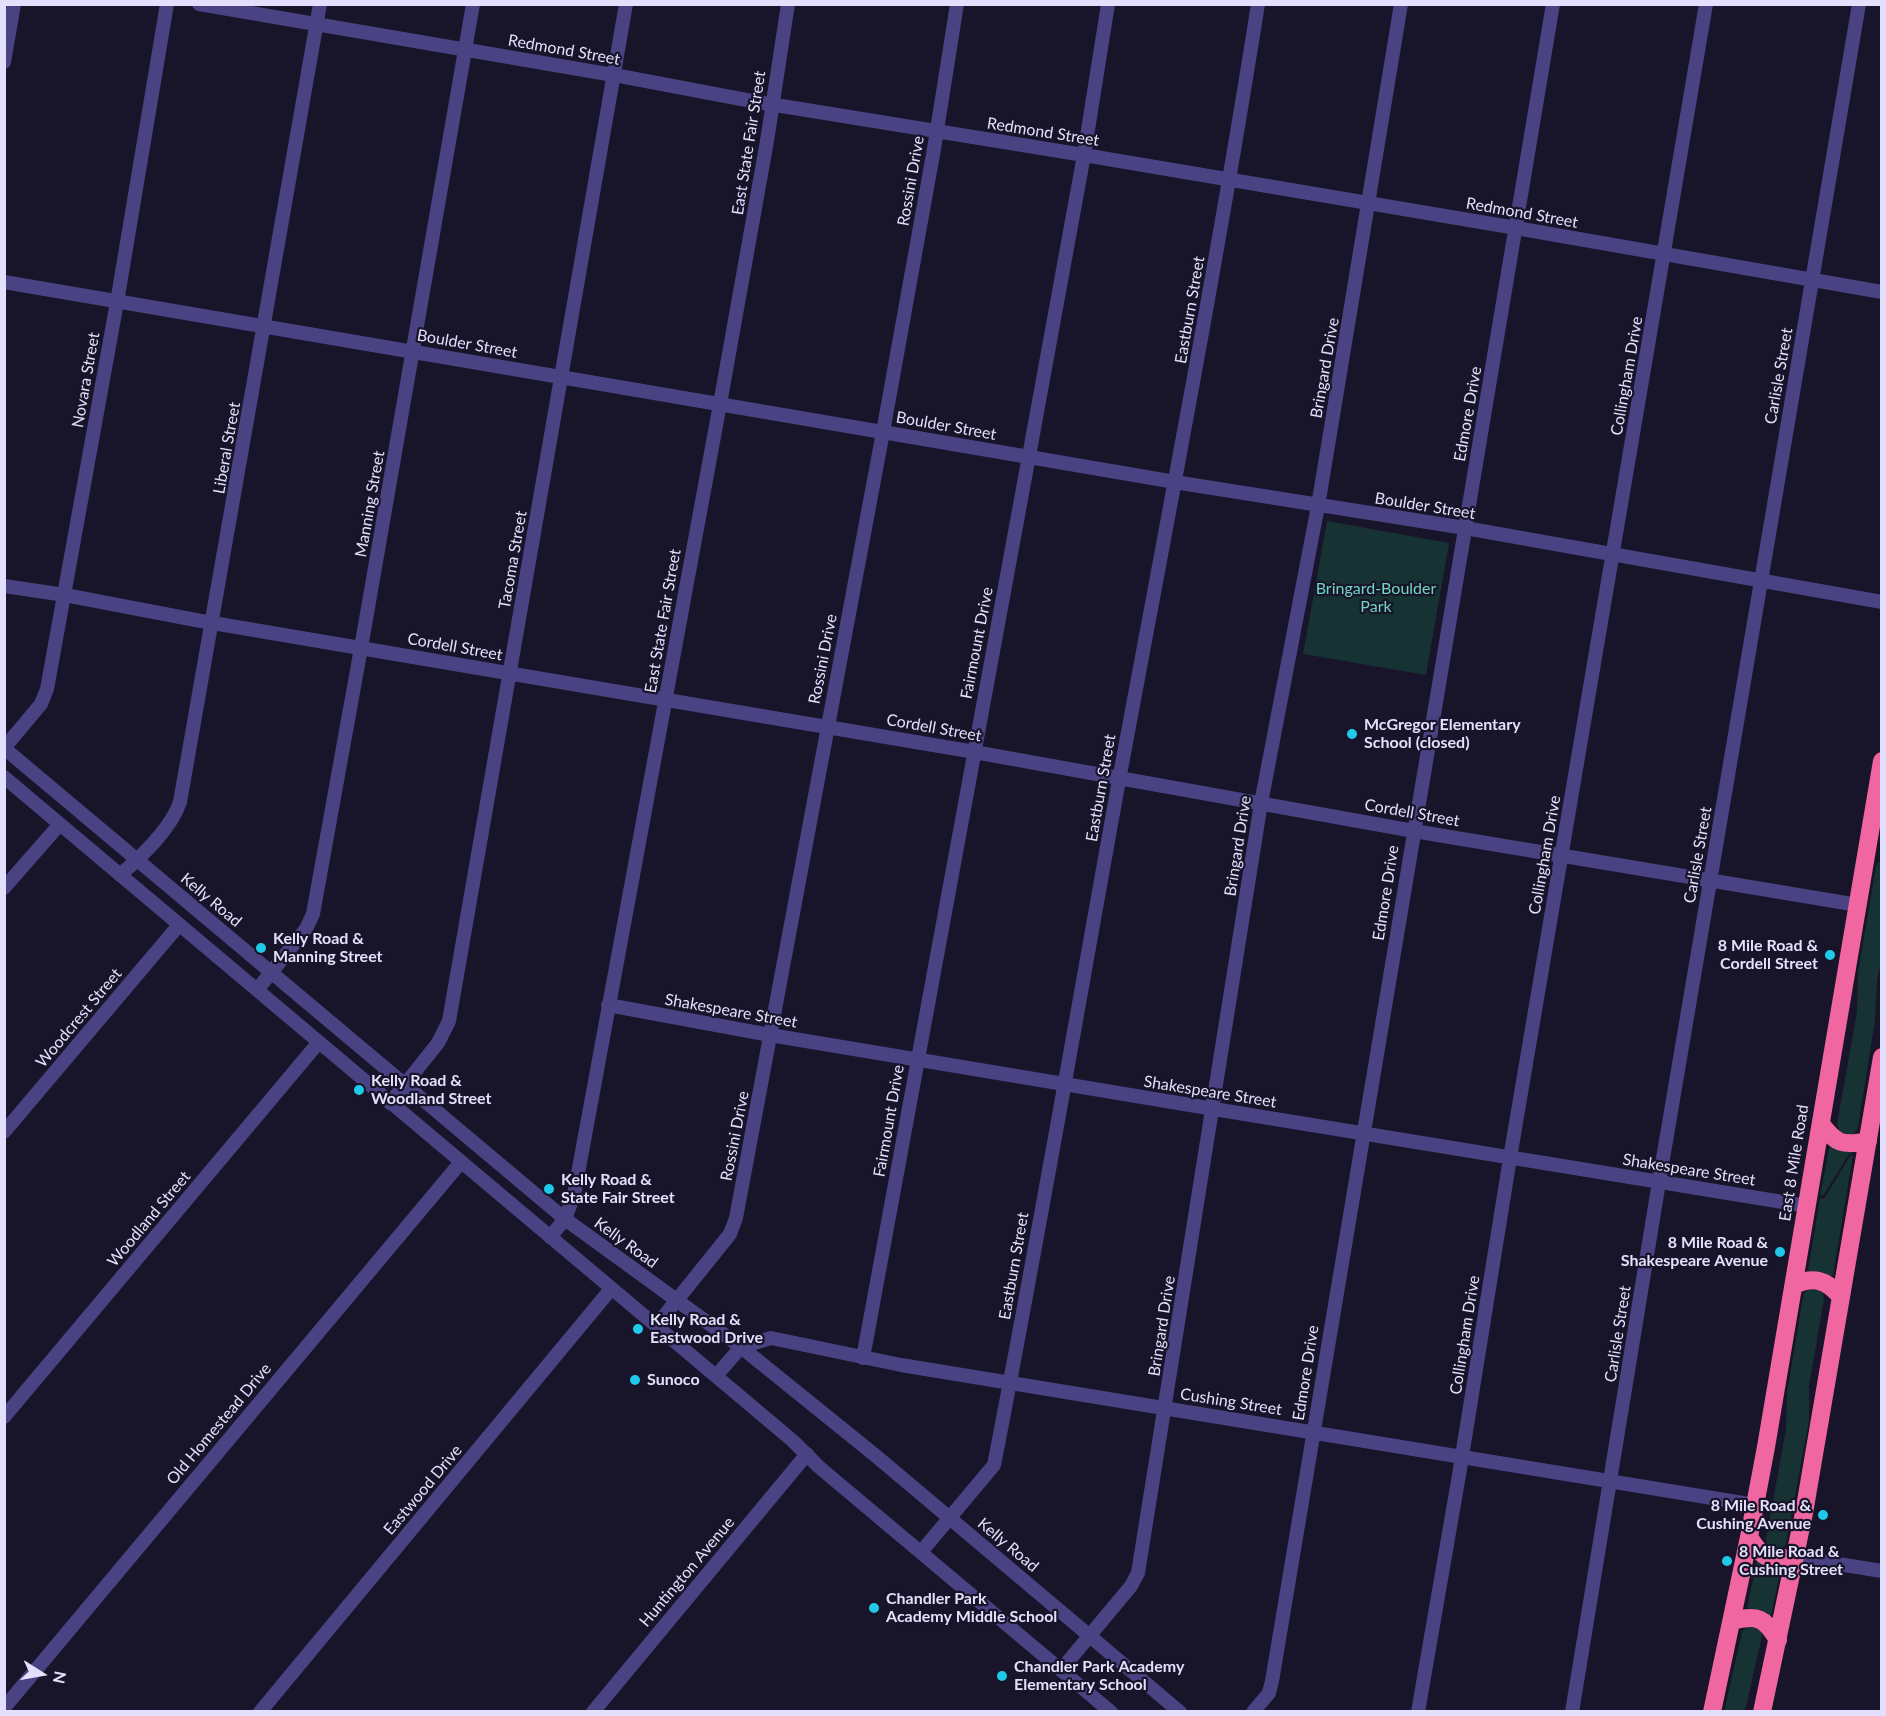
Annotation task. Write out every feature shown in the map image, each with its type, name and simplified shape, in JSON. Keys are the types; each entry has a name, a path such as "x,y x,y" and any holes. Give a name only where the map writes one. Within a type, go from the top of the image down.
{"highway":[{"name":"East 8 Mile Road","path":"1712,1712 1755,1505 1858,905 1874,854 1881,769"},
{"path":"1762,1712 1795,1557 1841,1297 1875,1142 1881,1058"},
{"path":"1821,1124 1832,1138 1842,1143 1875,1142"},
{"path":"1794,1285 1808,1280 1819,1280 1830,1285 1841,1297"},
{"path":"1749,1537 1759,1551 1768,1558 1778,1560 1795,1557"},
{"path":"1732,1621 1748,1617 1757,1618 1771,1629 1778,1640"}],"street":[{"path":"4,62 14,4"},
{"name":"Novara Street","path":"5,748 41,704 45,695 117,302 167,4"},
{"name":"Redmond Street","path":"199,4 772,104 1369,203 1881,292"},
{"name":"Liberal Street","path":"120,875 138,860 174,818 180,802 320,4"},
{"name":"Manning Street","path":"257,990 306,929 313,914 472,4"},
{"name":"Tacoma Street","path":"390,1103 438,1043 447,1027 626,4"},
{"name":"East State Fair Street","path":"550,1237 565,1219 574,1195 720,404 765,152 788,4"},
{"name":"Rossini Drive","path":"656,1326 723,1244 734,1225 883,432 937,132 957,4"},
{"name":"Fairmount Drive","path":"863,1358 1084,155 1107,4"},
{"name":"Eastburn Street","path":"921,1552 994,1465 1119,778 1176,482 1230,180 1258,4"},
{"name":"Bringard Drive","path":"1061,1670 1131,1586 1138,1573 1262,803 1318,506 1401,4"},
{"name":"Edmore Drive","path":"1253,1712 1269,1693 1272,1681 1553,4"},
{"name":"Collingham Drive","path":"1418,1712 1706,4"},
{"name":"Carlisle Street","path":"1572,1712 1659,1182 1859,4"},
{"name":"Boulder Street","path":"4,282 1318,506 1466,528 1881,602"},
{"name":"Cordell Street","path":"4,586 509,674 827,726 1414,831 1858,905"},
{"name":"Kelly Road","path":"5,748 565,1219 741,1347 950,1518 1179,1712"},
{"path":"4,777 716,1376 819,1467 1111,1712"},
{"path":"4,888 60,824"},
{"name":"Woodcrest Street","path":"4,1132 179,925"},
{"name":"Shakespeare Street","path":"608,1005 770,1035 1807,1206"},
{"name":"Woodland Street","path":"4,1417 318,1042"},
{"name":"Old Homestead Drive","path":"4,1708 460,1162"},
{"name":"Eastwood Drive","path":"260,1712 611,1289"},
{"name":"Cushing Street","path":"741,1347 771,1338 863,1358 1010,1383 1755,1505"},
{"path":"716,1376 741,1347"},
{"name":"Huntington Avenue","path":"593,1712 807,1454"},
{"path":"1795,1557 1881,1571"}],"green space":[{"name":"Bringard-Boulder Park","path":"1327,521 1449,543 1426,675 1303,654"},
{"path":"1881,859 1882,957 1877,981 1875,1021 1858,1127 1851,1135 1840,1132 1837,1124 1857,1012 1858,973 1876,866"},
{"path":"1830,1145 1854,1153 1849,1154 1823,1196 1820,1195"},
{"path":"1853,1155 1833,1275 1830,1277 1822,1272 1808,1271 1820,1198 1824,1199 1850,1156"},
{"path":"1810,1288 1823,1292 1824,1299 1809,1386 1809,1421 1786,1544 1781,1550 1773,1551 1767,1547 1766,1539 1786,1429 1787,1393 1803,1297"},
{"path":"1757,1560 1781,1568 1771,1616 1747,1608"},
{"path":"1754,1625 1762,1632 1762,1636 1745,1711 1724,1712 1742,1632 1747,1626"}],"place":[{"name":"McGregor Elementary School (closed)","path":"1352,734"},
{"name":"Kelly Road & Manning Street","path":"261,948"},
{"name":"8 Mile Road & Cordell Street","path":"1830,955"},
{"name":"Kelly Road & Woodland Street","path":"359,1090"},
{"name":"Kelly Road & State Fair Street","path":"549,1189"},
{"name":"8 Mile Road & Shakespeare Avenue","path":"1780,1252"},
{"name":"Kelly Road & Eastwood Drive","path":"638,1329"},
{"name":"Sunoco","path":"635,1380"},
{"name":"8 Mile Road & Cushing Avenue","path":"1823,1515"},
{"name":"8 Mile Road & Cushing Street","path":"1727,1561"},
{"name":"Chandler Park Academy Middle School","path":"874,1608"},
{"name":"Chandler Park Academy Elementary School","path":"1002,1676"}]}
